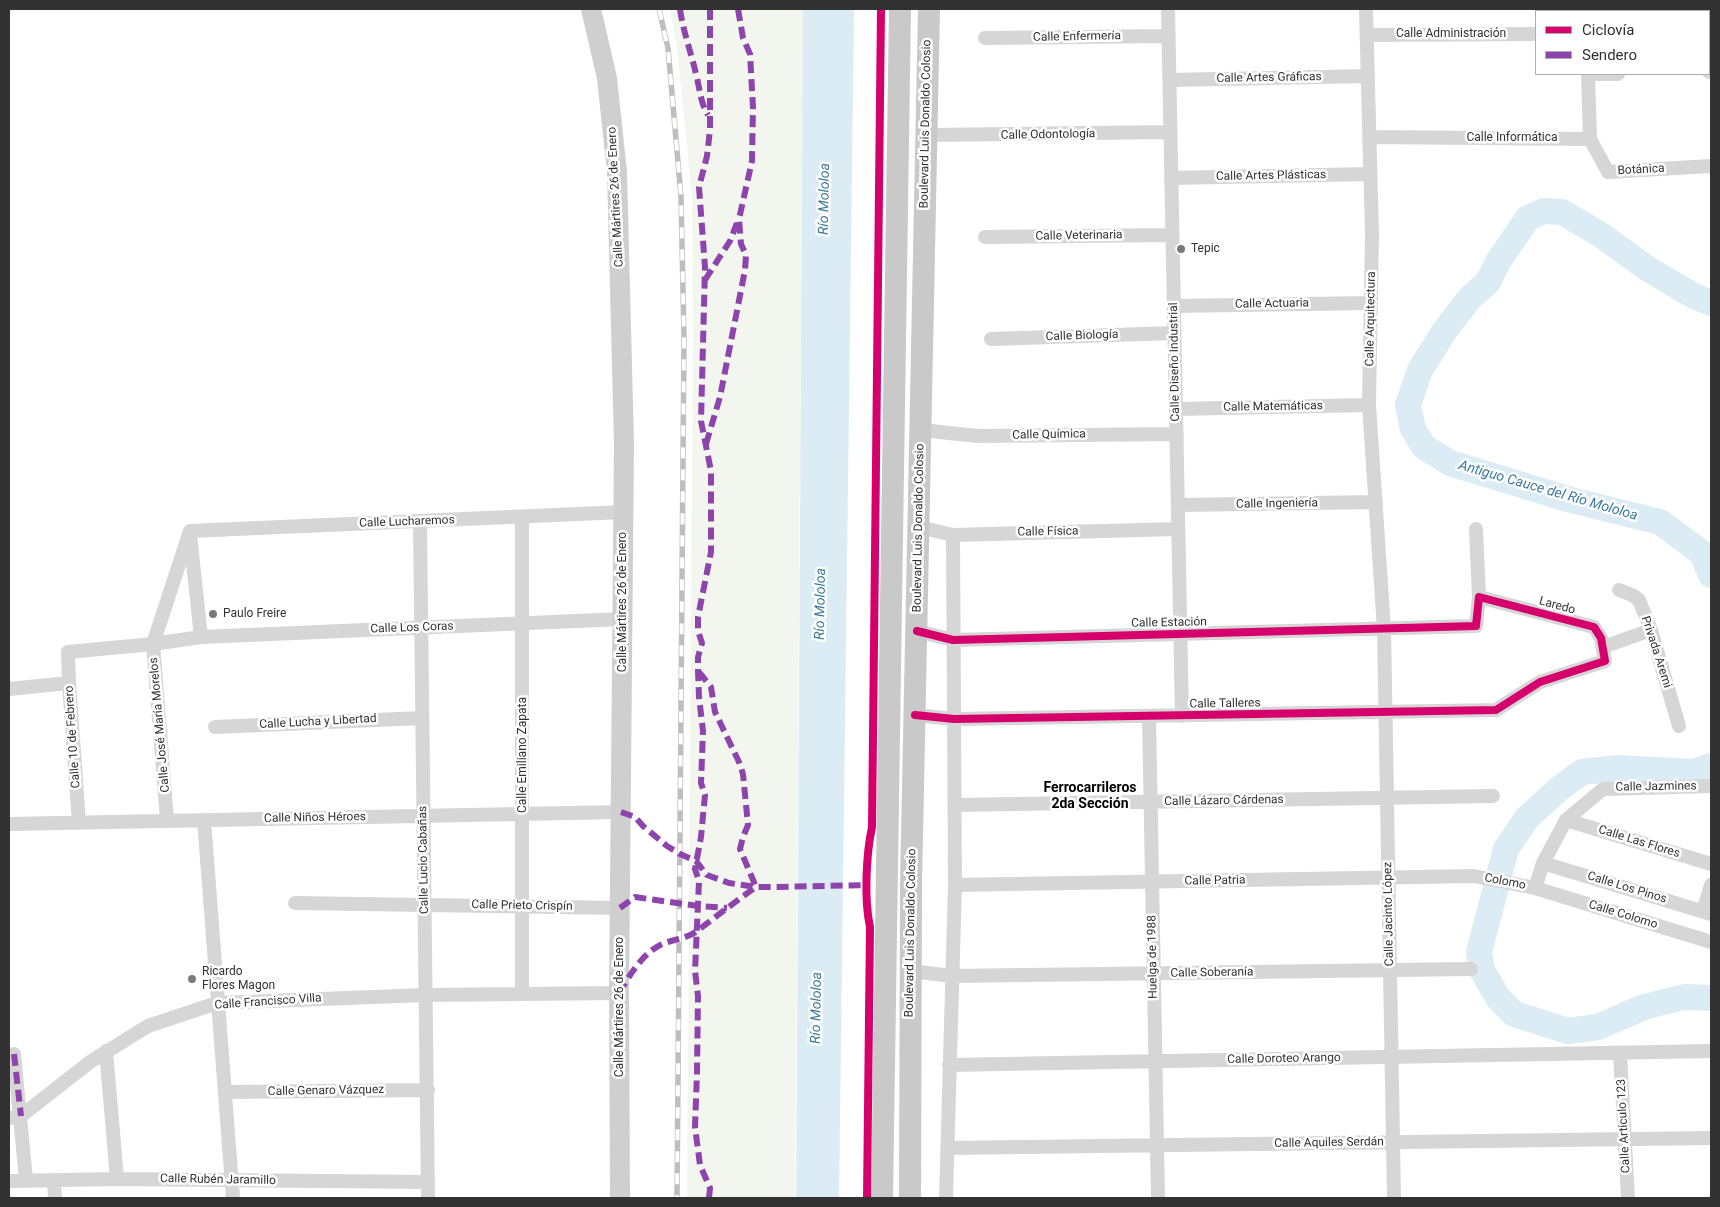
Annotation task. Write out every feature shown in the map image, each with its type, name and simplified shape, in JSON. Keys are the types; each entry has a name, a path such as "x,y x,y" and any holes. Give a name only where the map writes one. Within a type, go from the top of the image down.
{"main road":[{"name":"Boulevard Luis Donaldo Colosio","path":"882,1198 900,9"},
{"name":"Boulevard Luis Donaldo Colosio","path":"910,1198 912,846 929,9"},
{"path":"887,846 912,846"}],"street":[{"name":"Calle Mártires 26 de Enero","path":"591,9 607,78 617,172 624,444 619,993 620,1198"},
{"name":"Calle Diseño Industrial","path":"1168,9 1182,716"},
{"name":"Calle Arquitectura","path":"1366,9 1372,236 1369,405 1384,629"},
{"name":"Calle Administración","path":"1367,35 1535,34"},
{"name":"Calle Enfermería","path":"985,38 1168,36"},
{"path":"1588,75 1590,139"},
{"name":"Calle Artes Gráficas","path":"1170,80 1368,76"},
{"name":"Calle Odontología","path":"926,135 1170,132"},
{"name":"Calle Informática","path":"1369,137 1590,139"},
{"name":"Botánica","path":"1590,139 1608,172 1711,166"},
{"name":"Calle Artes Plásticas","path":"1171,178 1370,174"},
{"name":"Calle Veterinaria","path":"985,237 1172,235"},
{"name":"Calle Actuaria","path":"1174,306 1371,302"},
{"name":"Calle Biología","path":"991,339 1174,333"},
{"name":"Calle Matemáticas","path":"1176,409 1369,405"},
{"name":"Calle Química","path":"921,430 978,436 1177,434"},
{"name":"Calle Ingeniería","path":"1178,505 1376,502"},
{"name":"Calle Lucharemos","path":"190,531 522,518 623,512"},
{"name":"Calle Emiliano Zapata","path":"522,518 522,993"},
{"name":"Calle Lucio Cabañas","path":"420,522 428,1198"},
{"name":"Calle Física","path":"919,527 953,535 1178,529"},
{"path":"1384,629 1476,626 1479,597 1476,529"},
{"path":"153,644 201,637 190,531"},
{"name":"Calle José María Morelos","path":"167,820 153,644 190,531"},
{"path":"946,1198 956,805 953,535"},
{"name":"Privada Aremi","path":"1619,590 1632,594 1639,600 1679,726"},
{"name":"Laredo","path":"1479,597 1594,627 1601,638 1603,647"},
{"name":"Calle Los Coras","path":"201,637 623,619"},
{"name":"Calle Estación","path":"917,631 953,640 1384,629"},
{"name":"Calle Jacinto López","path":"1384,629 1394,1198"},
{"path":"1603,647 1650,630"},
{"name":"Calle 10 de Febrero","path":"79,822 68,652 153,644"},
{"name":"Calle Talleres","path":"915,715 954,720 1496,710 1540,682 1605,661 1603,647"},
{"path":"9,689 69,683"},
{"name":"Huelga de 1988","path":"1149,716 1158,1198"},
{"name":"Calle Lucha y Libertad","path":"215,727 422,718"},
{"name":"Calle Jazmines","path":"1531,886 1566,820 1603,789 1711,786"},
{"name":"Calle Lázaro Cárdenas","path":"956,805 1493,796"},
{"name":"Calle Niños Héroes","path":"9,824 621,812"},
{"path":"204,820 233,1198"},
{"name":"Calle Las Flores","path":"1566,820 1711,864"},
{"name":"Calle Los Pinos","path":"1543,863 1707,912"},
{"name":"Calle Patria","path":"955,886 1474,876"},
{"name":"Colomo","path":"1474,876 1531,886"},
{"path":"1707,912 1711,885"},
{"name":"Calle Colomo","path":"1531,886 1711,942"},
{"name":"Calle Prieto Crispín","path":"295,903 620,908"},
{"name":"Calle Soberanía","path":"911,971 952,976 1471,969"},
{"name":"Calle Francisco Villa","path":"15,1117 106,1051 148,1026 217,1003 425,994 619,993"},
{"path":"106,1051 117,1179"},
{"name":"Calle Doroteo Arango","path":"949,1065 1711,1051"},
{"name":"Calle Artículo 123","path":"1620,1053 1628,1198"},
{"path":"14,1054 15,1117 26,1180"},
{"name":"Calle Genaro Vázquez","path":"225,1092 428,1090"},
{"name":"Calle Aquiles Serdán","path":"947,1148 1711,1138"},
{"name":"Calle Rubén Jaramillo","path":"9,1181 117,1179 428,1182"},
{"path":"54,1180 55,1198"}],"shaded area":[{"path":"670,9 803,9 795,1198 687,1198 693,338 692,195 677,48"}],"water":[{"name":"Río Mololoa","path":"803,9 854,9 839,1198 796,1198"}],"waterway":[{"name":"Antiguo Cauce del Río Mololoa","path":"1711,303 1694,296 1648,269 1601,235 1562,212 1544,211 1528,218 1499,260 1488,282 1470,298 1445,330 1420,370 1408,405 1413,429 1424,447 1450,463 1571,500 1660,522 1702,553 1711,575"},
{"name":"Antiguo Cauce del Río Mololoa","path":"1711,766 1694,772 1618,768 1582,772 1560,788 1527,818 1506,849 1479,952 1482,970 1498,998 1514,1014 1568,1031 1598,1027 1644,1007 1684,997 1711,998"}],"railway":[{"path":"659,9 668,48 681,197 684,337 677,1198"}],"marked path":[{"path":"680,9 702,100 708,115"},
{"path":"709,1198 710,1188 700,1165 695,1127 698,996 695,971 699,881 695,869 701,837 705,795 701,783 703,731 699,697 698,657 702,643 698,631 698,617 711,552 711,471 701,421 705,267 699,187 707,156 710,130 710,9"},
{"path":"706,444 720,397 745,270 746,255 741,244 739,219 752,161 753,107 750,54 743,38 738,9"},
{"path":"705,280 730,241 737,223"},
{"path":"619,993 638,964 657,946 693,933 756,887 740,849 748,825 743,774 715,712 711,687 699,672"},
{"path":"621,812 635,817 667,846 696,861 707,875 729,883 756,887 868,885"},
{"path":"620,908 635,897 727,908"},
{"path":"14,1054 21,1116"}],"cycle path":[{"path":"867,1198 870,927 866,877 872,827 881,9"},
{"path":"915,715 954,719 1496,710 1540,682 1605,661 1601,638 1594,627 1479,597 1476,626 953,640 917,631"}],"place":[{"name":"Tepic","path":"1181,249"},
{"name":"Paulo Freire","path":"213,614"},
{"name":"Ricardo Flores Magon","path":"192,979"}],"district":[{"name":"Ferrocarrileros 2da Sección","path":"1090,796"}]}
